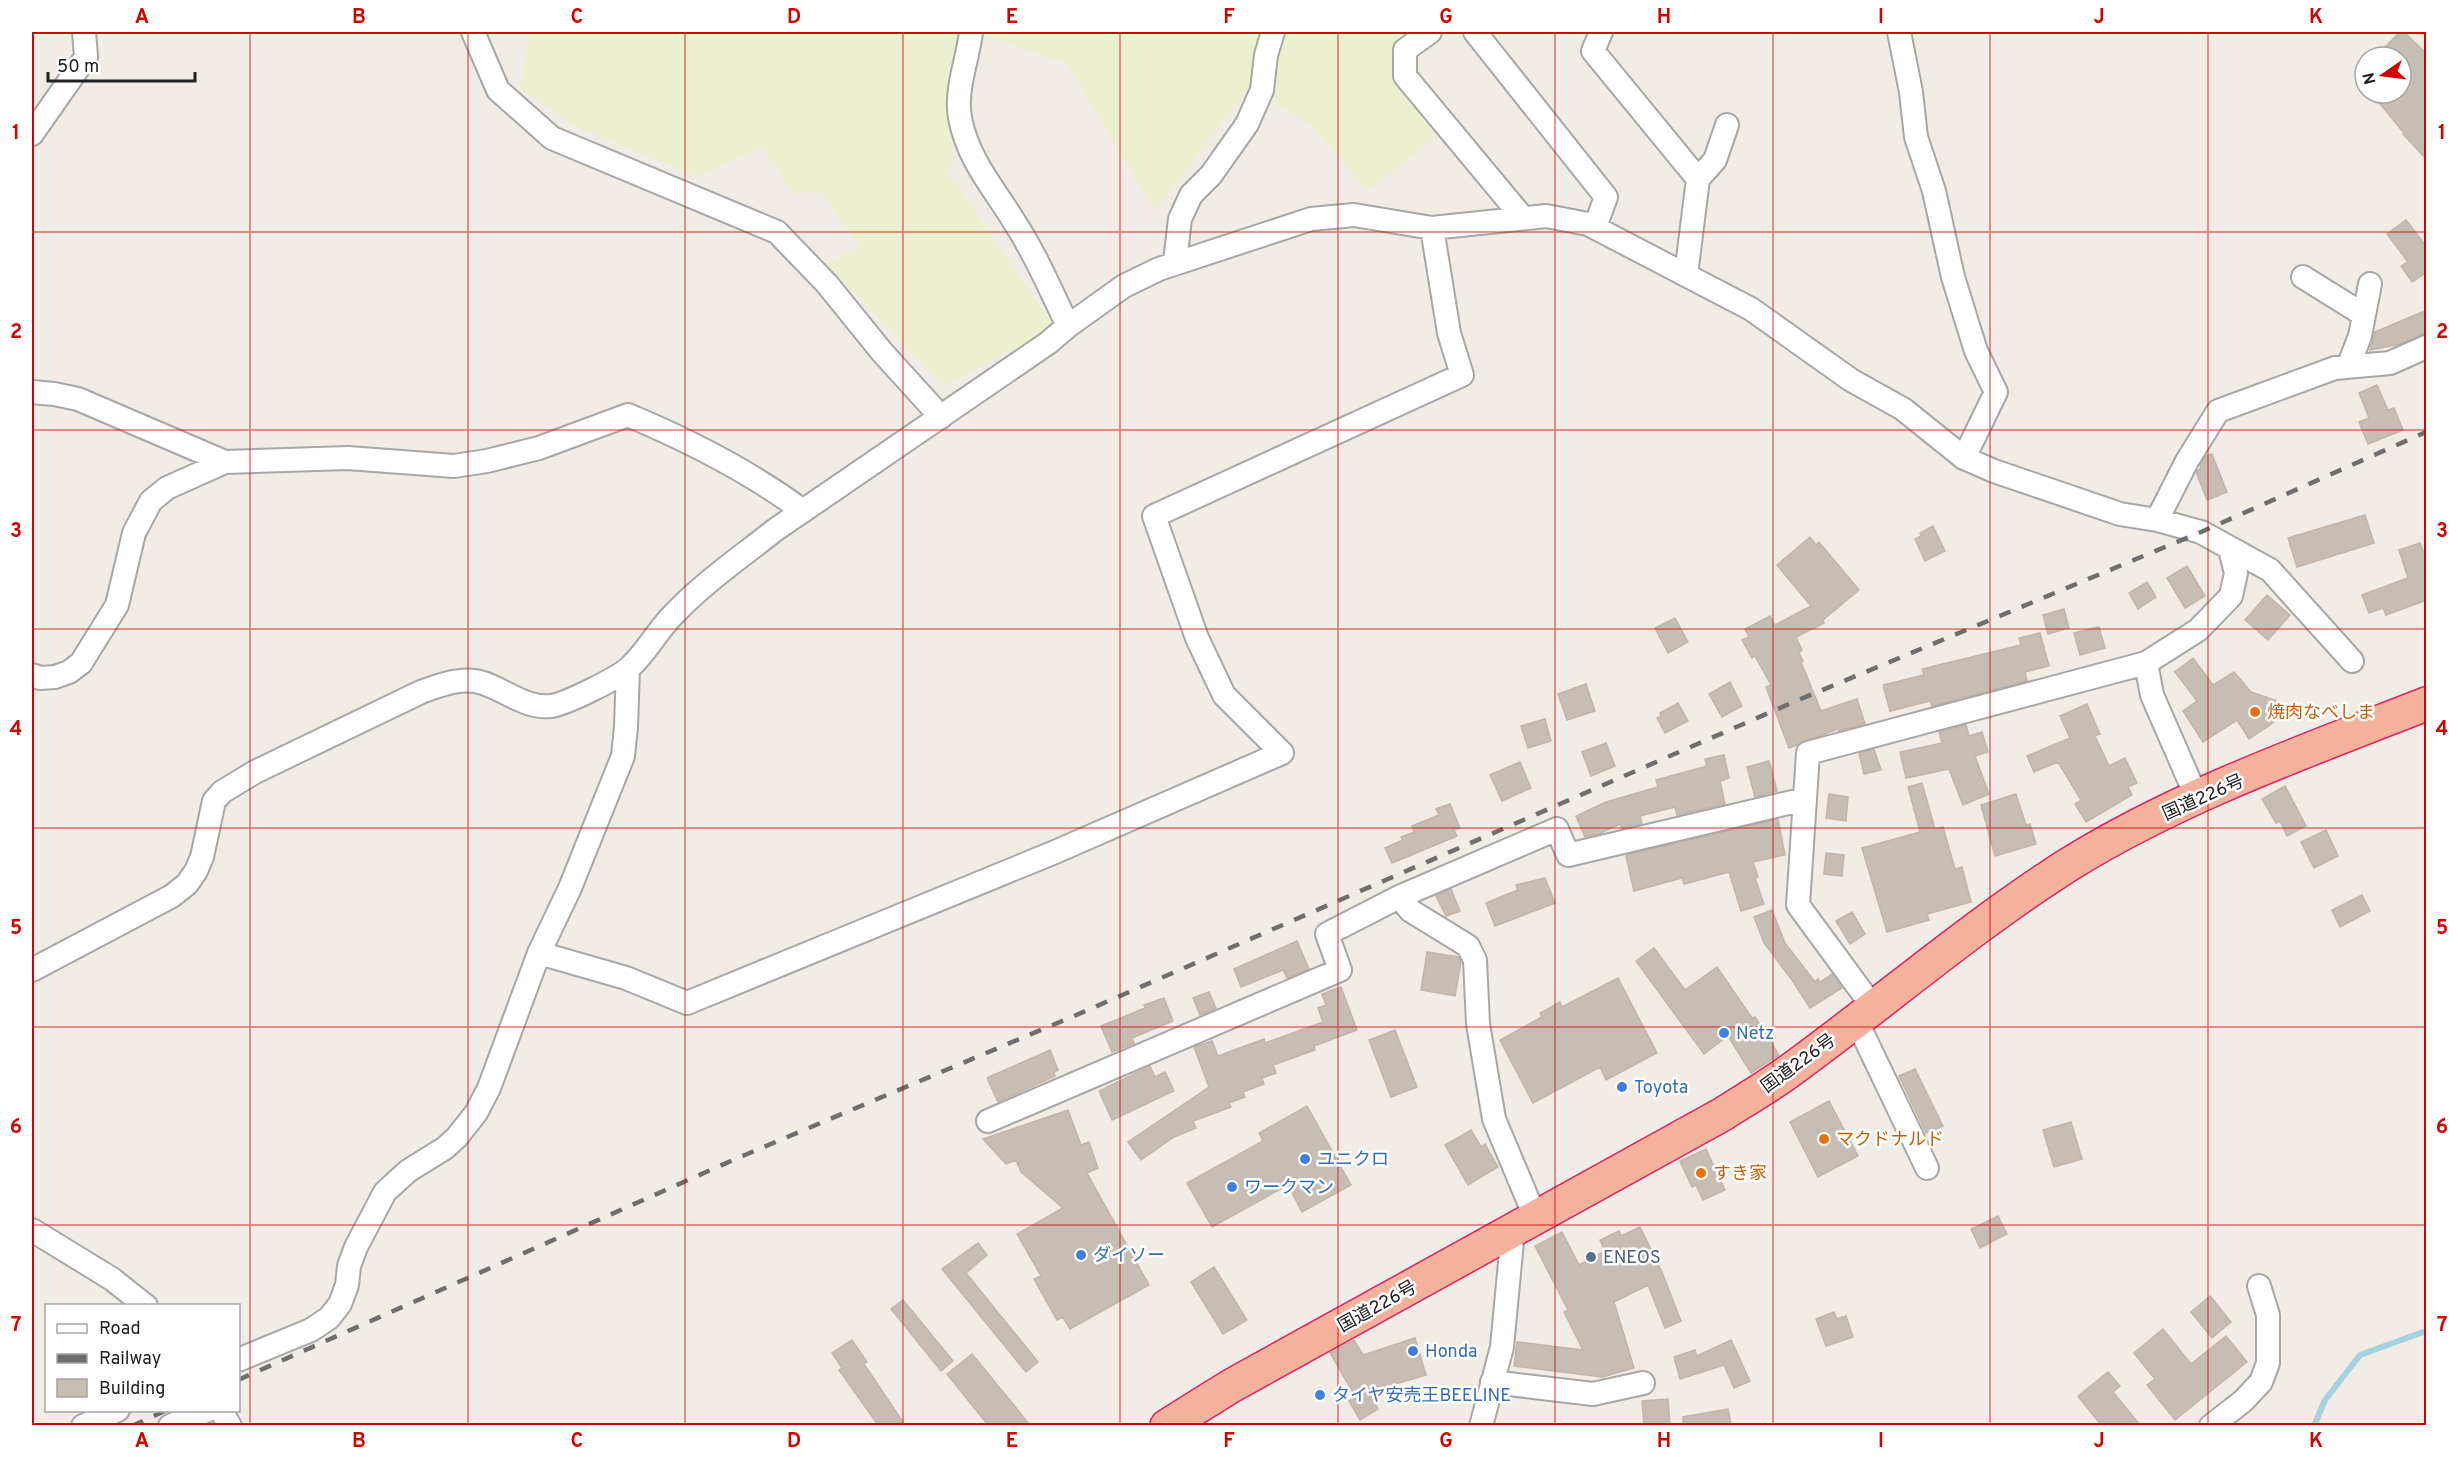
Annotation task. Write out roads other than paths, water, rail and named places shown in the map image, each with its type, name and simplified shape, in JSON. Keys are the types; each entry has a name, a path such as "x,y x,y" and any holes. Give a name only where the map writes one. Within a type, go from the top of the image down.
{"highway":[{"name":"国道226号","path":"1167,1425 1231,1386 1723,1114 1787,1072 1969,933 2068,865 2128,831 2197,798 2289,758 2427,704"}],"street":[{"path":"32,134 86,57 84,32"},
{"path":"473,32 498,90 552,138 777,232 827,284 882,352 940,417"},
{"path":"971,32 960,82 960,116 968,146 978,169 1016,224 1068,326"},
{"path":"1175,262 1180,219 1191,195 1211,175 1248,124 1262,90 1266,55 1273,32"},
{"path":"1430,32 1405,50 1405,76 1523,218"},
{"path":"1475,32 1606,197 1595,227"},
{"path":"1601,32 1593,51 1698,179"},
{"path":"1899,32 1911,92 1916,137 1934,191 1953,277 1976,351 1995,392 1964,458"},
{"path":"1686,275 1698,179 1715,160 1727,125"},
{"path":"32,970 172,896 187,884 202,857 214,801 222,792 255,772 421,692 444,684 464,681 482,682 537,706 552,706 596,687 628,669 673,615 738,558 1048,343 1124,286 1175,262 1311,219 1354,215 1432,228 1546,216 1588,224 1751,309 1851,380 1903,409 1964,458 1994,471 2120,514 2157,520 2201,532 2270,570 2352,661"},
{"path":"539,953 626,978 687,1003 1055,852 1282,753 1224,695 1197,638 1154,516 1462,375 1449,333 1432,228"},
{"path":"2303,277 2364,315"},
{"path":"2348,367 2360,336 2370,284"},
{"path":"2157,520 2187,461 2218,411 2335,368 2390,363 2427,347"},
{"path":"32,392 54,393 78,399 225,462"},
{"path":"32,675 40,678 55,677 69,672 81,663 117,605 134,533 151,501 167,488 225,462 348,458 454,466 487,461 539,448 628,415 734,466 803,511"},
{"path":"1927,1168 1864,1013 1798,904 1808,753 2146,663 2198,630 2230,596 2236,573 2230,549"},
{"path":"2146,663 2152,695 2197,798"},
{"path":"240,1359 311,1330 329,1318 340,1304 356,1247 385,1192 408,1171 451,1142 477,1113 489,1088 539,953 570,888 622,756 626,726 628,669"},
{"path":"988,1121 1340,970 1327,934 1399,897 1557,829 1568,855 1805,799"},
{"path":"1399,897 1411,911 1468,946 1475,960 1478,1024 1494,1119 1524,1225 1502,1347 1481,1425"},
{"path":"32,1230 112,1279 145,1304"},
{"path":"2211,1425 2243,1401 2261,1382 2268,1363 2268,1316 2259,1286"},
{"path":"1492,1382 1593,1394 1643,1383"},
{"path":"83,1425 113,1412"},
{"path":"170,1425 203,1412"},
{"path":"222,1412 230,1425"}],"waterway":[{"path":"2314,1426 2325,1400 2360,1355 2426,1331"}],"railway":[{"path":"240,1379 740,1157 1074,1016 1796,701 2201,532 2426,432"},
{"path":"132,1426 163,1412"}],"place":[{"name":"焼肉なべしま","path":"2255,712"},
{"name":"Netz","path":"1724,1033"},
{"name":"Toyota","path":"1622,1087"},
{"name":"マクドナルド","path":"1824,1139"},
{"name":"ユニクロ","path":"1305,1159"},
{"name":"すき家","path":"1701,1173"},
{"name":"ワークマン","path":"1232,1187"},
{"name":"ダイソー","path":"1081,1255"},
{"name":"ENEOS","path":"1591,1257"},
{"name":"Honda","path":"1413,1351"},
{"name":"タイヤ安売王BEELINE","path":"1320,1395"}]}
